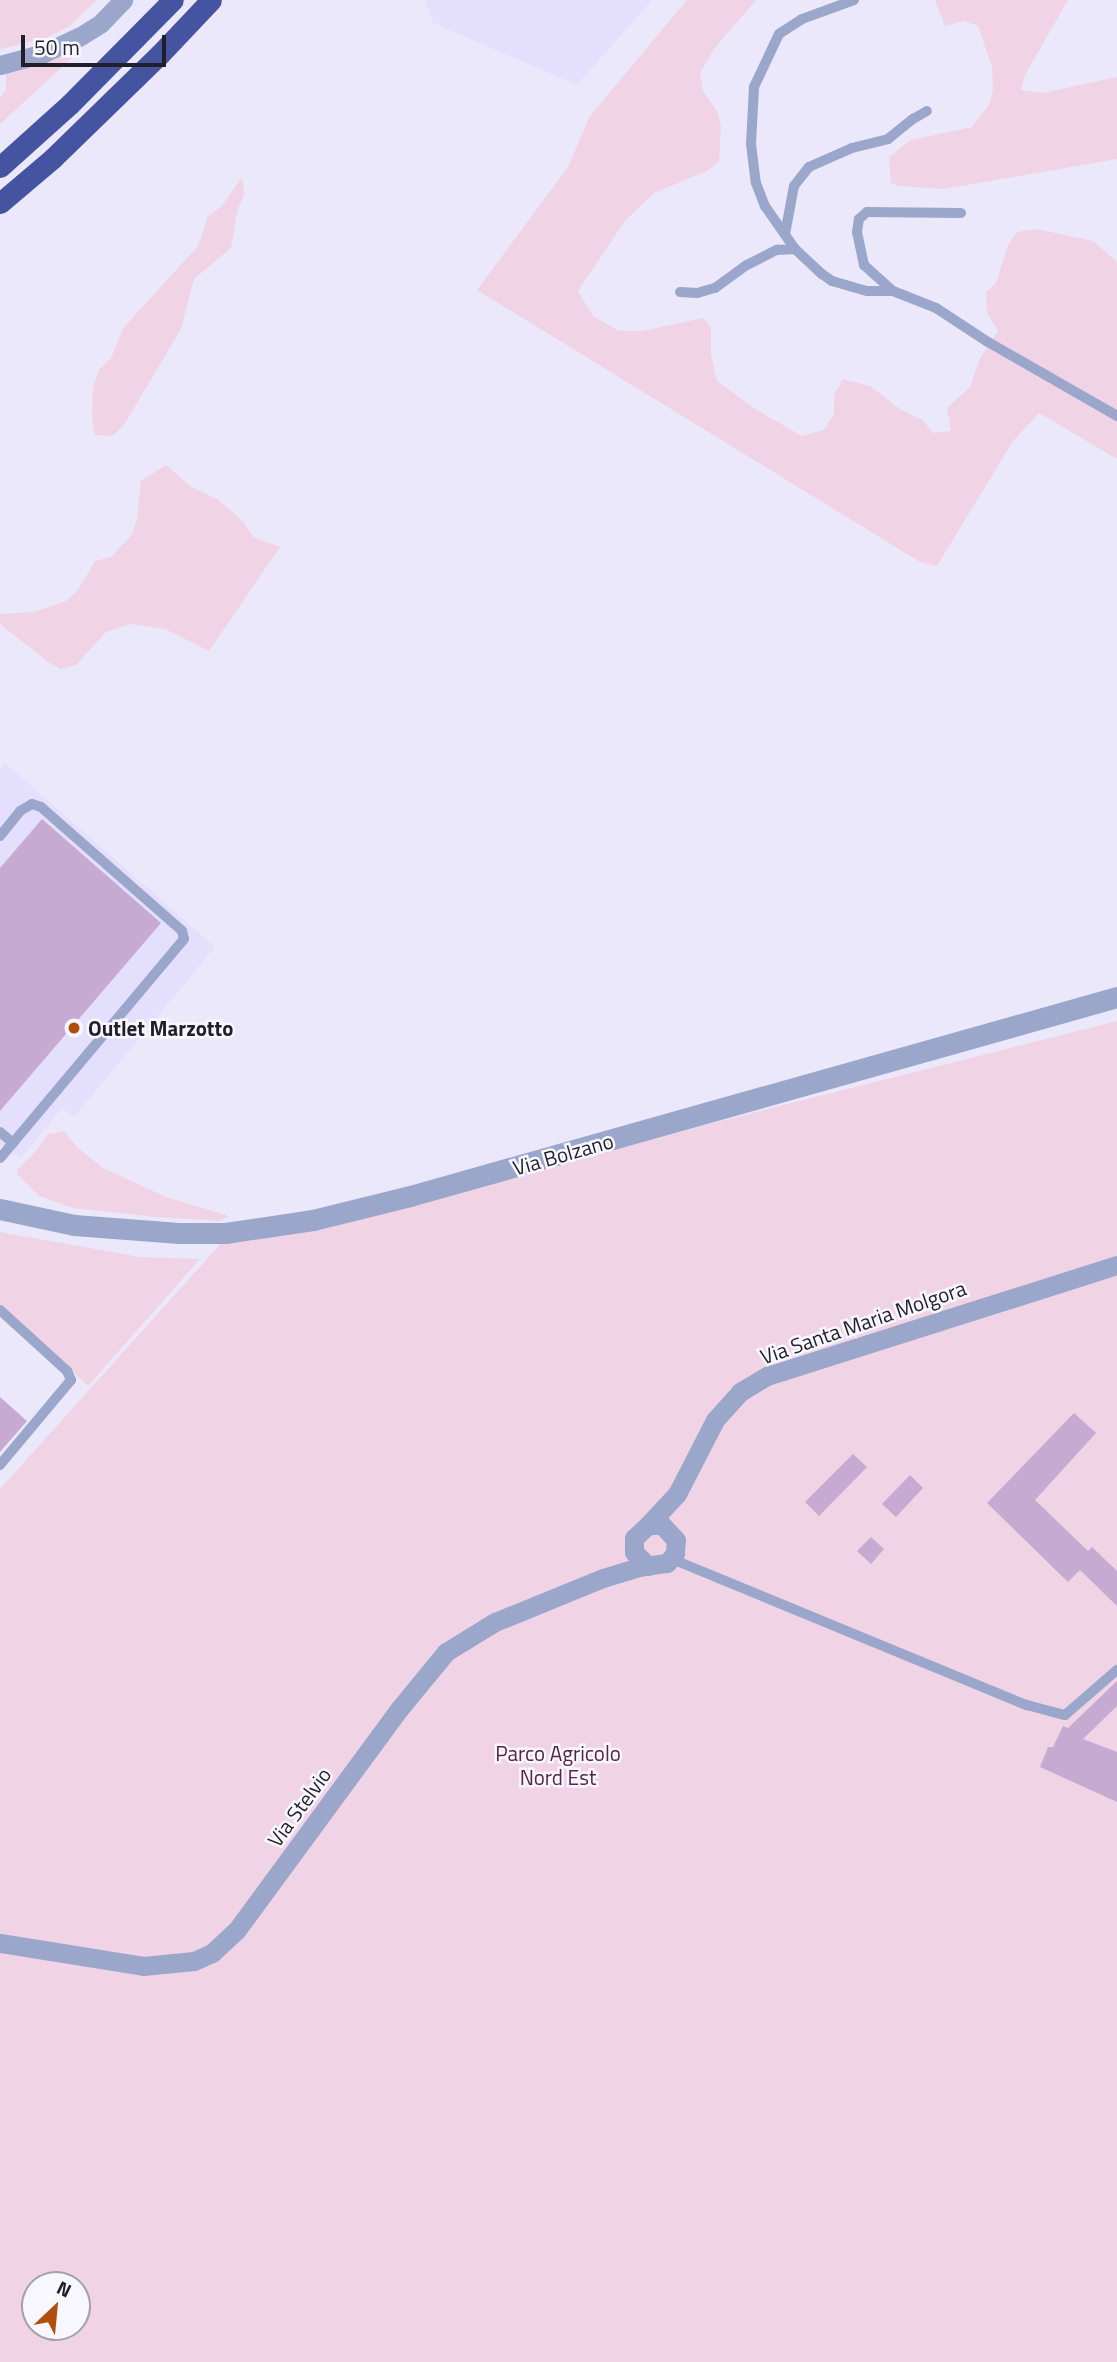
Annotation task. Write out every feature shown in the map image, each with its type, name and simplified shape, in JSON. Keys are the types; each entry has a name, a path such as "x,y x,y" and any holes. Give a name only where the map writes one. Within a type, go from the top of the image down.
{"highway":[{"path":"0,167 70,104 173,0"},
{"path":"3,201 160,54 211,0"}],"street":[{"path":"0,65 44,53 79,37 102,23 123,0"},
{"name":"Via Bolzano","path":"0,1209 74,1225 153,1232 225,1233 313,1220 423,1193 1117,998"},
{"name":"Via Santa Maria Molgora","path":"677,1494 715,1420 740,1392 767,1376 1117,1265"},
{"path":"677,1494 674,1534 677,1547 672,1559 661,1566 648,1566 637,1558 633,1545 637,1533 677,1494"},
{"path":"648,1525 662,1525 674,1534"},
{"name":"Via Stelvio","path":"603,1578 633,1545"},
{"name":"Via Stelvio","path":"0,1943 144,1966 194,1961 212,1953 236,1931 400,1708 446,1652 495,1622 603,1578 648,1566"}],"lane":[{"path":"854,0 802,19 779,34 754,87 751,144 756,183 765,206 795,249 832,281 868,291 893,290"},
{"path":"785,235 794,186 809,167 852,148 888,139 912,119 927,111"},
{"path":"961,213 867,212 859,219 858,245 864,265 893,290 936,308 988,342 1117,416"},
{"path":"680,292 697,293 715,288 747,265 777,250 795,249"},
{"path":"0,836 20,811 32,803 41,807 182,931 184,939 0,1158"},
{"path":"0,1132 13,1143"},
{"path":"0,1310 67,1371 71,1380 0,1465"},
{"path":"672,1559 1027,1705 1065,1714 1117,1670"}],"shaded area":[{"path":"425,0 652,0 577,85 433,23"},
{"name":"Outlet Marzotto","path":"5,763 215,947 74,1117 62,1108 20,1159 0,1145 0,771"}],"green space":[{"path":"0,0 97,0 68,27 46,38 0,49"},
{"path":"687,0 756,0 714,49 700,73 703,91 717,111 721,127 719,162 707,171 654,193 625,221 578,291 593,316 619,331 643,331 703,318 711,327 711,355 717,381 755,409 802,436 824,430 834,414 834,395 843,379 870,386 900,409 923,420 933,433 951,431 947,408 970,387 980,358 998,331 987,313 986,292 996,283 1008,245 1017,232 1036,229 1093,241 1117,262 1117,459 1039,413 1013,441 937,566 920,562 477,290 568,167 590,116"},
{"path":"935,0 1068,0 1025,75 1021,90 1043,93 1117,77 1117,159 944,189 898,186 891,183 889,157 911,140 972,127 989,105 993,89 992,67 978,26 964,21 945,26"},
{"path":"79,45 81,48 73,57 0,124 0,98 6,90 6,68"},
{"path":"242,177 244,195 237,211 231,248 194,279 181,329 124,425 112,436 95,435 92,419 93,387 99,370 111,358 124,327 198,246 208,216 222,206"},
{"path":"166,465 190,486 217,499 242,520 253,537 280,547 209,651 165,629 130,624 106,632 76,665 60,669 0,624 0,614 34,612 66,601 78,590 95,561 111,557 132,535 137,519 141,481"},
{"name":"Parco Agricolo Nord Est","path":"1117,1021 1117,2362 0,2362 0,1489 224,1240 436,1199 709,1124"},
{"path":"64,1131 77,1147 103,1168 166,1197 229,1216 220,1221 156,1217 73,1208 39,1196 18,1175 17,1170 48,1134"},
{"path":"0,1232 140,1257 200,1259 88,1386 0,1304"}],"building":[{"path":"42,819 161,923 0,1111 0,868"},
{"path":"0,1397 27,1421 0,1452"},
{"path":"1074,1413 1096,1433 1035,1500 1088,1551 1092,1547 1117,1571 1117,1606 1080,1570 1068,1582 987,1503"},
{"path":"853,1454 867,1467 819,1516 805,1502"},
{"path":"910,1475 923,1488 896,1517 882,1504"},
{"path":"871,1537 884,1549 871,1564 857,1551"},
{"path":"1117,1681 1117,1706 1083,1739 1117,1752 1117,1802 1040,1767 1048,1747 1053,1747 1063,1726 1068,1728"}],"place":[{"name":"Outlet Marzotto","path":"74,1028"}]}
